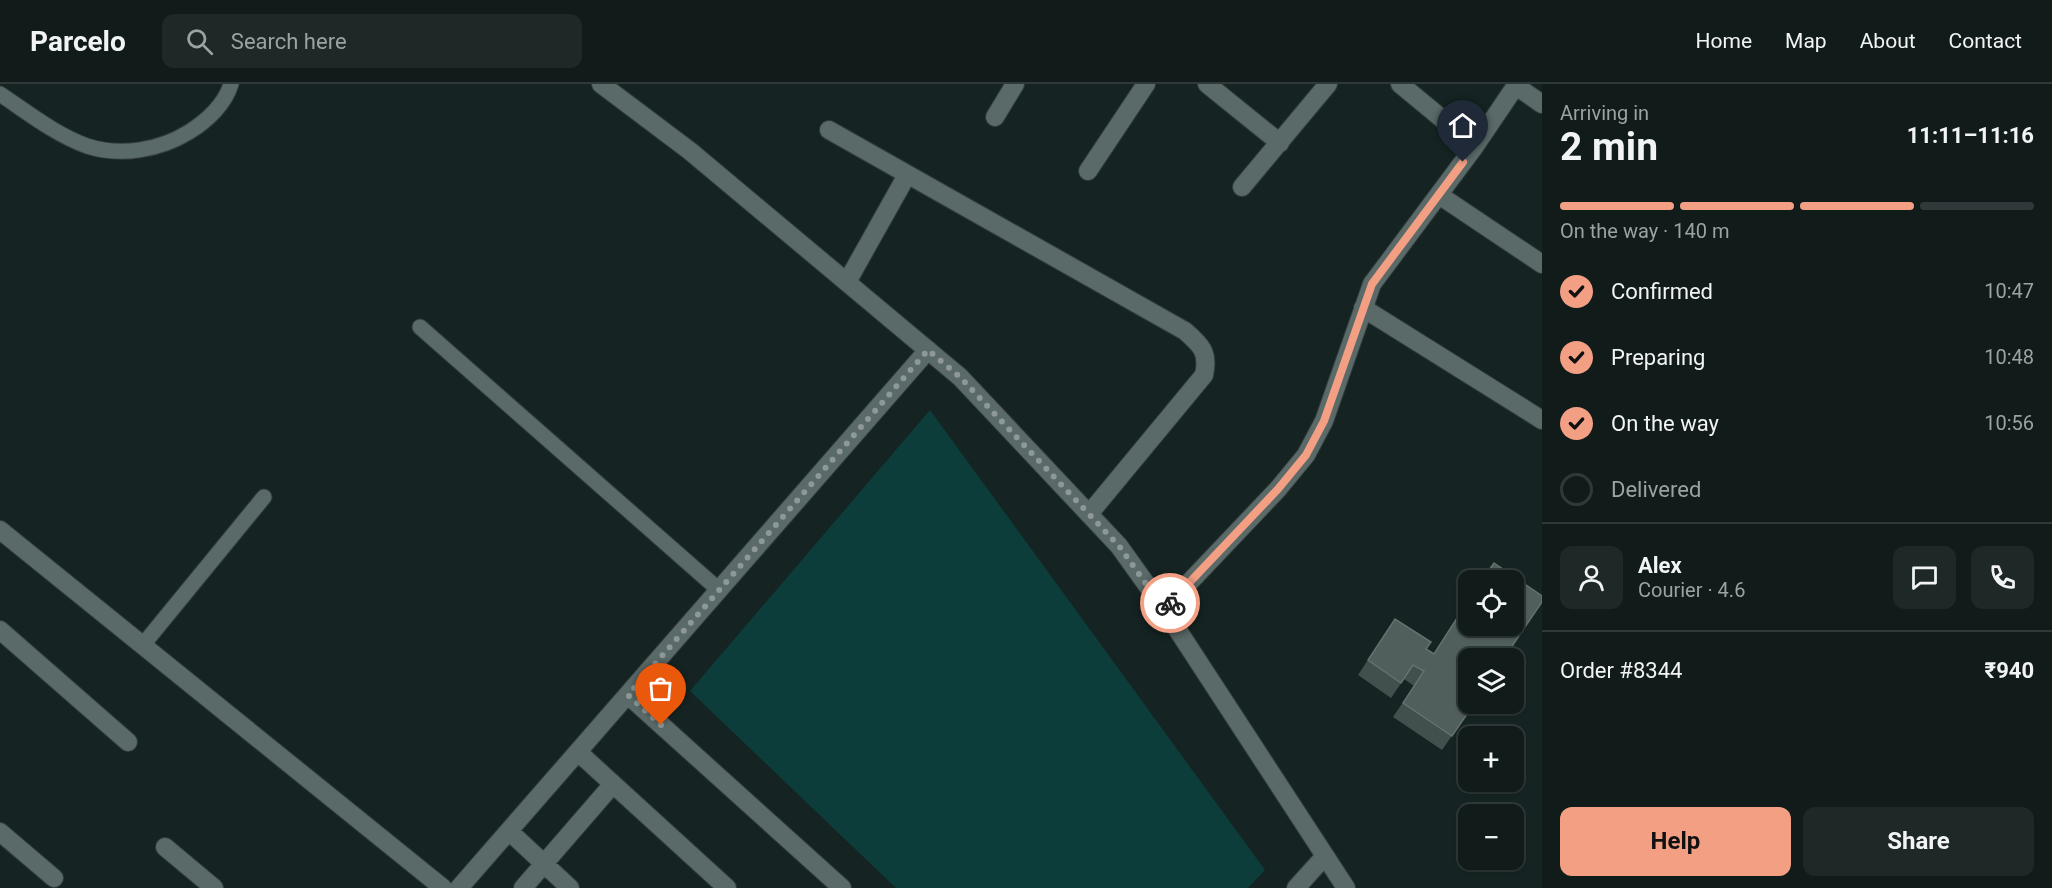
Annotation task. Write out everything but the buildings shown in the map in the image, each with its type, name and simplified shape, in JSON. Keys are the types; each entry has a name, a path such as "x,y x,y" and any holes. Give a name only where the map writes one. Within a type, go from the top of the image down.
{"street":[{"path":"601,84 690,151 960,377 1119,546 1164,609 1346,888"},
{"path":"994,117 1015,84"},
{"path":"1088,171 1146,84"},
{"path":"1207,84 1280,143"},
{"path":"1242,188 1328,84"},
{"path":"1400,84 1475,146"},
{"path":"1164,609 1278,489 1306,455 1324,421 1372,284 1475,146 1516,85 1542,104"},
{"path":"829,130 1185,331 1200,344 1207,361 1204,375 1089,514"},
{"path":"847,282 908,175"},
{"path":"1439,195 1542,264"},
{"path":"1363,308 1542,420"},
{"path":"459,888 928,350"},
{"path":"0,530 443,888"},
{"path":"0,630 128,742"},
{"path":"628,695 842,888"},
{"path":"578,752 727,888"},
{"path":"523,888 613,784"},
{"path":"509,831 570,888"},
{"path":"0,832 54,878"},
{"path":"165,847 214,888"},
{"path":"1296,888 1325,856"}],"lane":[{"path":"0,93 60,133 88,146 129,152 174,142 208,120 231,84"},
{"path":"420,327 719,590"},
{"path":"142,646 264,497"}],"shaded area":[{"path":"930,410 1265,870 1248,888 896,888 690,691"}],"way so far":[{"path":"661,725 628,695 928,350 960,377 1119,546 1164,609 1170,603"}],"route":[{"path":"1170,603 1278,489 1306,455 1324,421 1372,284 1463,162"}]}
